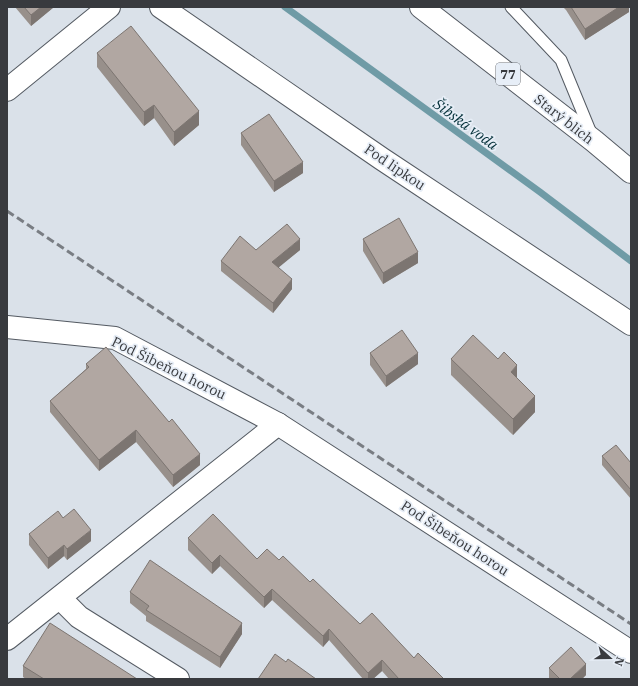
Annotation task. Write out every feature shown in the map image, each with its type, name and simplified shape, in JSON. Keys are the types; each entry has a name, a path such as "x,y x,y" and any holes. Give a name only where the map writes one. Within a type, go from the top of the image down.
{"street":[{"path":"7,90 109,7"},
{"name":"Pod lipkou","path":"161,7 389,163 631,324"},
{"name":"Starý blich","path":"421,7 594,141 631,172"},
{"name":"Pod Šibeňou horou","path":"7,327 115,338 278,424 631,652"},
{"path":"7,639 278,424"},
{"path":"60,598 78,617 178,679"}],"lane":[{"path":"511,7 561,60 594,141"}],"building":[{"path":"24,7 41,7 31,15"},
{"path":"571,7 619,7 585,29"},
{"path":"131,26 199,111 174,132 154,105 144,112 97,53"},
{"path":"269,114 303,162 274,181 241,133"},
{"path":"399,218 418,252 383,273 363,239"},
{"path":"287,224 300,239 272,262 292,279 273,303 221,261 240,236 256,250"},
{"path":"402,330 418,353 386,376 370,353"},
{"path":"473,335 498,359 504,352 517,365 511,372 535,396 513,419 451,359"},
{"path":"106,347 169,422 172,419 200,454 173,475 136,430 99,460 50,401 89,367 86,364"},
{"path":"616,445 631,463 631,490 602,456"},
{"path":"74,509 91,530 67,549 64,545 48,558 29,534 58,511 63,518"},
{"path":"213,514 257,559 267,549 279,560 283,556 310,582 313,579 360,624 372,613 414,658 418,653 444,679 399,679 382,660 368,673 329,629 323,636 272,589 264,597 220,555 212,563 188,538"},
{"path":"150,560 242,623 220,657 146,610 149,606 130,592"},
{"path":"50,623 137,679 44,679 23,666"},
{"path":"571,647 586,664 570,679 560,679 549,668"},
{"path":"275,654 286,662 288,659 316,679 258,679"}],"waterway":[{"name":"Šibská voda","path":"285,7 540,192 631,261"}],"railway":[{"path":"7,211 631,624"}]}
